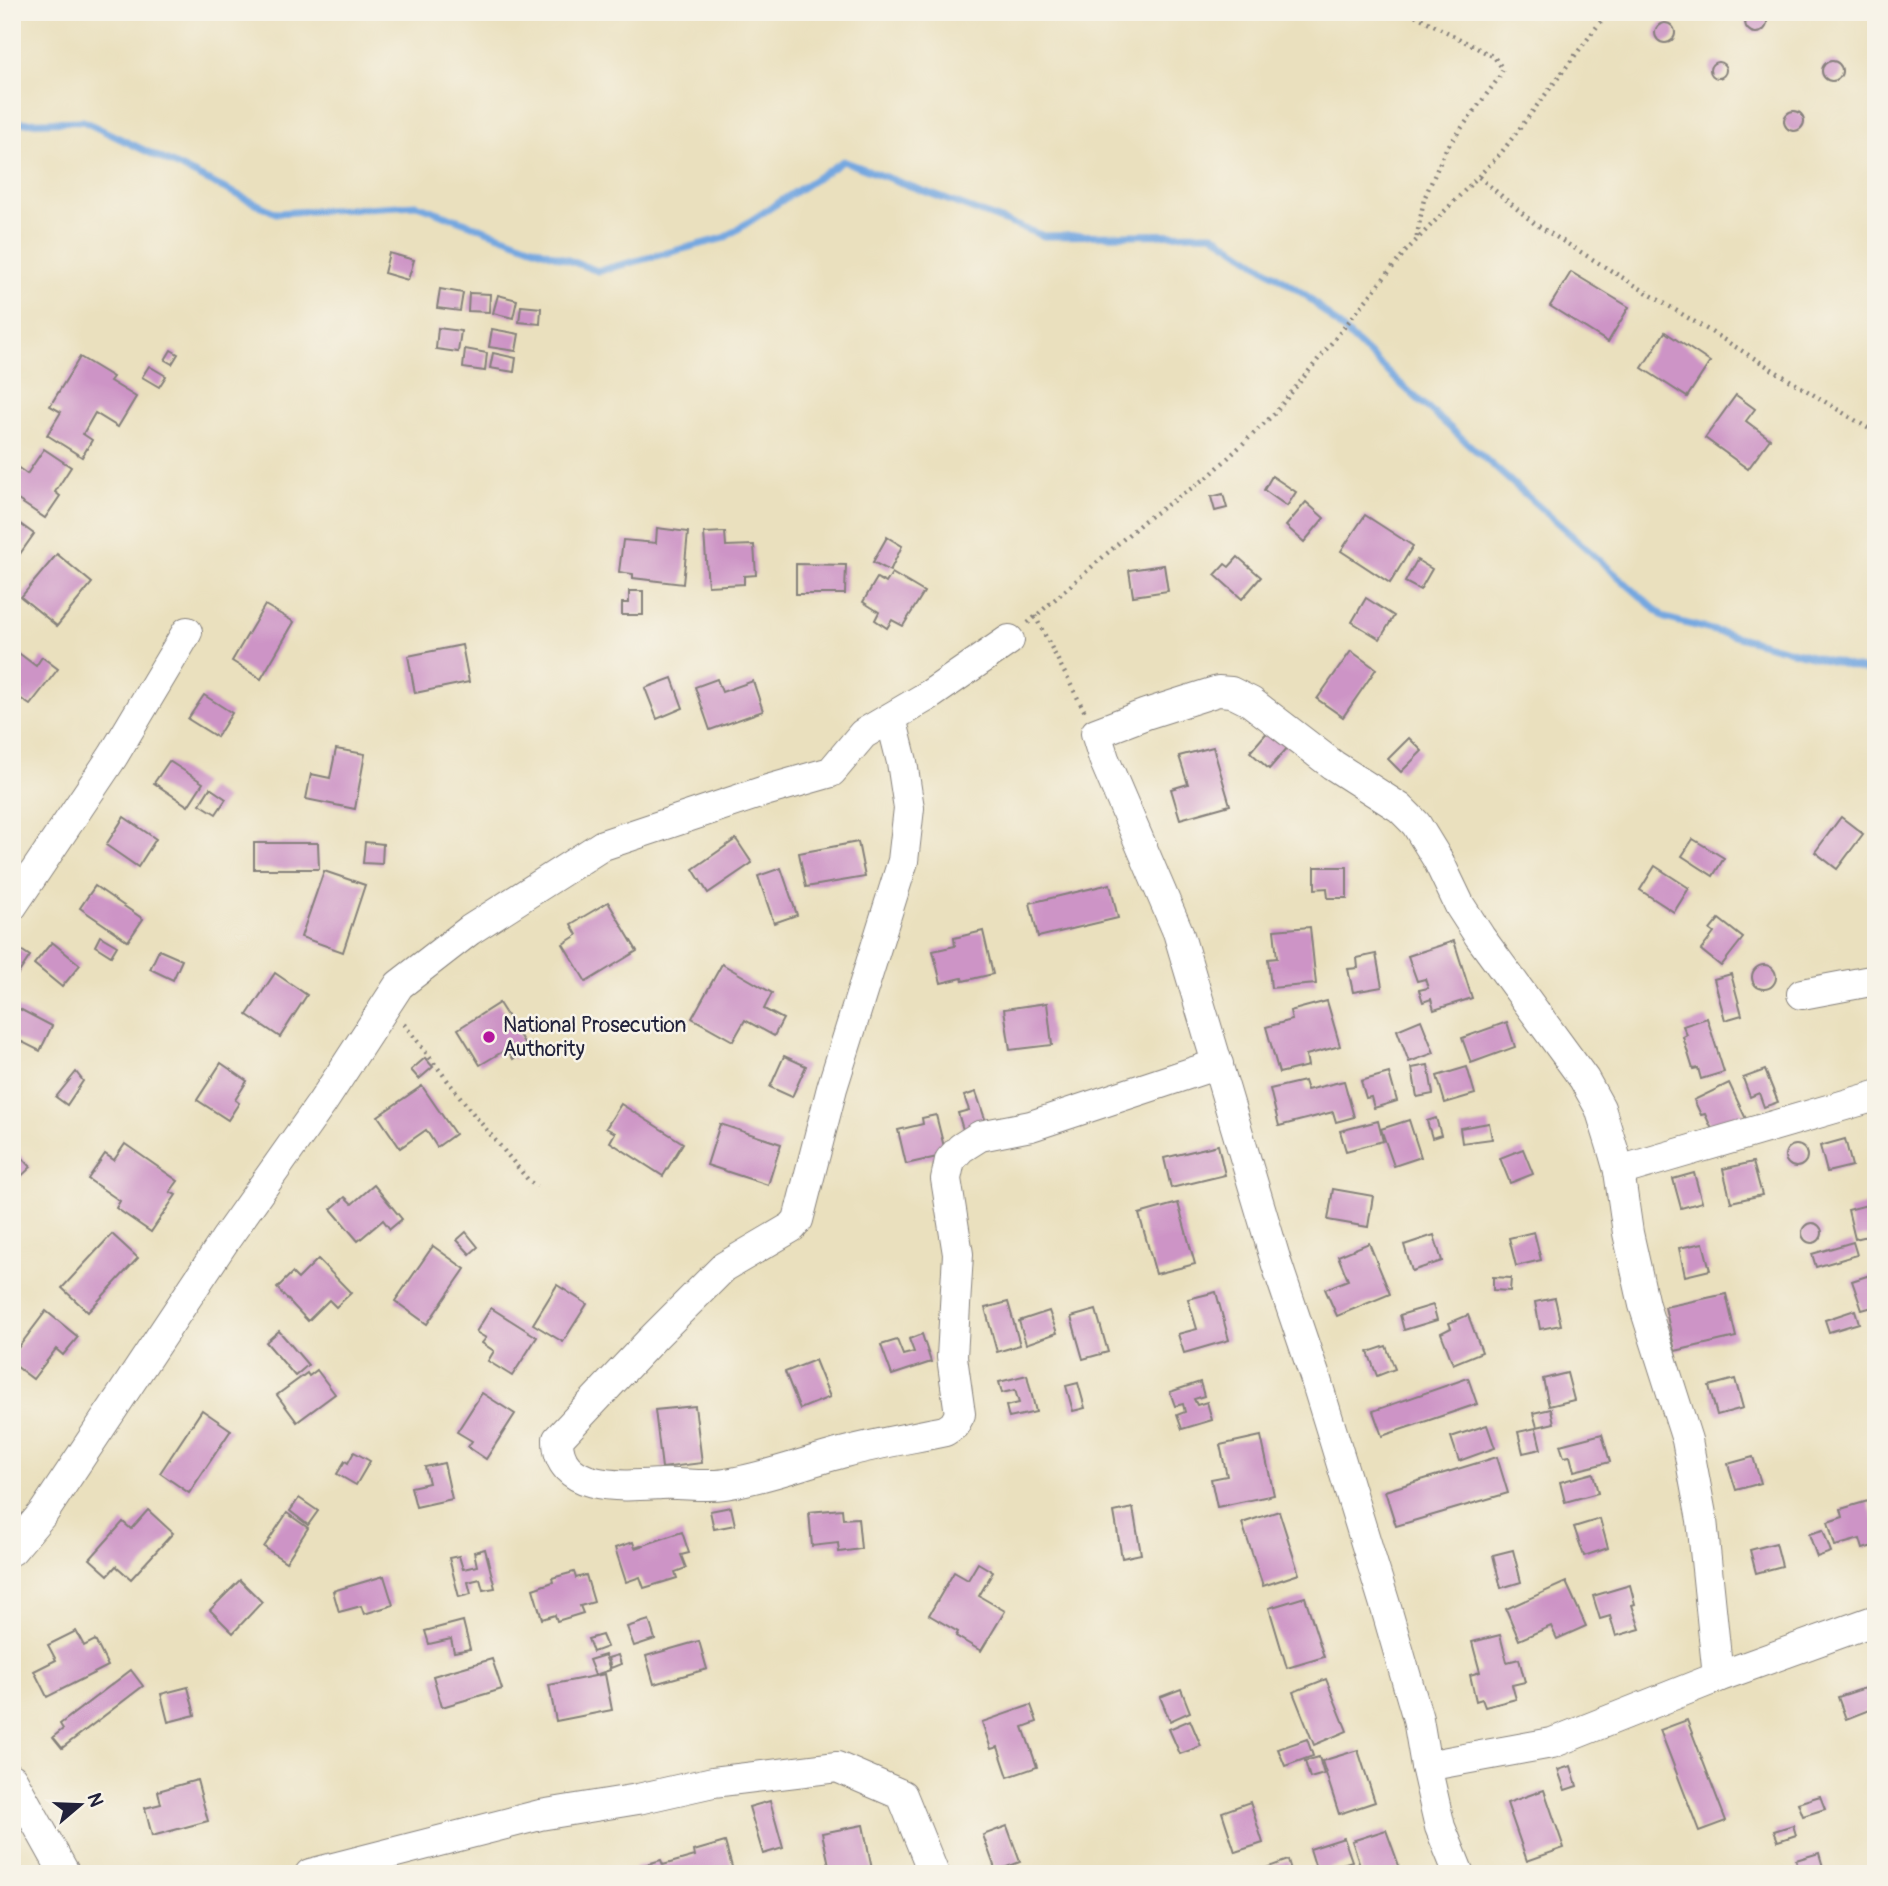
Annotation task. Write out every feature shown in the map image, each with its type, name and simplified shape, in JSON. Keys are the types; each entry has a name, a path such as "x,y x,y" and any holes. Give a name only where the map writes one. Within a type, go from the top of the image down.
{"street":[{"path":"12,906 113,756 187,632"},
{"path":"12,1550 44,1512 225,1240 315,1114 399,985 470,930 603,845 831,772 863,734 931,694 1009,640"},
{"path":"1459,1874 1440,1827 1418,1719 1386,1608 1315,1377 1277,1265 1178,932 1104,759 1096,733 1218,691 1231,692 1251,702 1333,765 1399,808 1416,824 1438,860 1460,906 1480,937 1584,1079 1600,1108 1619,1171 1628,1233 1644,1305 1687,1440 1702,1520 1718,1677"},
{"path":"891,718 902,762 909,808 903,861 832,1088 797,1220 792,1227 724,1267 653,1338 558,1439 558,1448 565,1463 576,1474 589,1481 612,1486 725,1484 846,1451 945,1431 954,1425 960,1414 952,1357 958,1254 946,1179 950,1160 961,1148 980,1136 1031,1126 1218,1064"},
{"path":"1802,993 1876,980"},
{"path":"1619,1171 1876,1096"},
{"path":"1426,1766 1552,1743 1718,1677 1876,1620"},
{"path":"310,1874 417,1861 540,1815 638,1799 713,1782 837,1767 902,1795 934,1874"},
{"path":"12,1779 65,1874"}],"path":[{"path":"1409,12 1494,57 1503,69 1446,149 1424,200 1416,242"},
{"path":"1009,640 1144,520 1208,477 1274,414 1416,242 1501,153 1608,12"},
{"path":"1479,177 1535,224 1876,433"},
{"path":"1035,616 1096,733"},
{"path":"386,1006 406,1026 530,1182 537,1186"}],"building":[{"path":"1756,11 1764,14 1767,22 1764,30 1756,33 1748,30 1745,22 1748,14"},
{"path":"1665,23 1672,26 1675,33 1672,40 1665,43 1658,40 1655,33 1658,26"},
{"path":"1832,61 1839,64 1842,71 1839,78 1832,81 1825,78 1822,71 1825,64"},
{"path":"1718,62 1726,70 1718,78 1710,70"},
{"path":"1794,111 1801,114 1804,121 1801,128 1794,131 1787,128 1784,121 1787,114"},
{"path":"389,253 414,260 408,280 384,273"},
{"path":"1571,272 1629,307 1608,342 1550,306"},
{"path":"440,289 463,293 460,311 437,308"},
{"path":"469,293 490,294 489,312 468,311"},
{"path":"498,295 517,300 513,318 493,313"},
{"path":"521,306 541,308 540,324 519,322"},
{"path":"438,328 461,331 458,352 436,349"},
{"path":"492,329 519,334 516,351 489,347"},
{"path":"1665,332 1710,362 1687,397 1642,368"},
{"path":"465,349 487,353 485,371 463,368"},
{"path":"171,350 178,354 172,364 165,360"},
{"path":"493,353 516,358 514,372 490,368"},
{"path":"80,357 113,377 110,381 136,397 118,427 95,413 83,434 92,440 82,457 47,435 61,412 50,406"},
{"path":"149,366 166,376 159,387 142,377"},
{"path":"1736,395 1755,409 1746,421 1770,439 1748,469 1705,438"},
{"path":"44,449 71,467 55,492 60,496 45,518 12,496 12,474 17,467 27,474"},
{"path":"1272,476 1296,492 1287,506 1264,490"},
{"path":"1223,494 1227,508 1215,511 1211,497"},
{"path":"1306,502 1324,518 1304,542 1286,526"},
{"path":"1365,515 1413,546 1390,583 1341,551"},
{"path":"12,518 34,534 12,565"},
{"path":"657,528 688,532 683,584 633,578 633,574 619,572 623,540 656,543"},
{"path":"725,532 726,546 754,545 756,575 744,576 744,584 708,586 704,533"},
{"path":"887,537 902,546 890,571 873,562"},
{"path":"57,554 92,583 57,626 21,597"},
{"path":"1238,557 1261,577 1242,599 1215,575 1225,564 1229,567"},
{"path":"1417,560 1432,569 1420,590 1405,582"},
{"path":"796,564 846,565 845,594 796,594"},
{"path":"1164,565 1168,591 1133,596 1129,570"},
{"path":"892,573 924,592 903,626 892,620 887,628 875,620 879,612 863,602 877,578 886,583"},
{"path":"629,591 643,591 643,615 622,615 622,603 629,603"},
{"path":"1366,598 1394,616 1380,639 1352,622"},
{"path":"265,605 294,622 261,679 232,661"},
{"path":"462,645 469,682 415,693 408,656"},
{"path":"12,648 36,666 42,657 58,669 30,705 14,694 19,687 12,682"},
{"path":"1351,651 1376,669 1343,717 1317,699"},
{"path":"672,678 683,708 657,719 645,688"},
{"path":"717,679 722,692 753,681 763,711 710,730 695,687"},
{"path":"204,695 232,713 217,737 188,719"},
{"path":"1270,729 1289,746 1269,769 1250,752"},
{"path":"1409,738 1422,751 1401,772 1388,759"},
{"path":"1213,747 1230,805 1180,819 1171,789 1188,784 1179,756"},
{"path":"336,749 365,754 355,809 306,799 311,774 330,778"},
{"path":"169,761 203,783 188,806 154,783"},
{"path":"210,788 226,799 216,814 200,804"},
{"path":"124,817 156,839 138,867 106,845"},
{"path":"1841,817 1863,834 1837,869 1815,852"},
{"path":"736,839 752,863 708,893 693,869"},
{"path":"1693,839 1724,858 1713,876 1682,856"},
{"path":"365,842 383,844 382,864 363,863"},
{"path":"858,842 865,877 806,887 799,853"},
{"path":"254,843 318,843 319,869 254,869"},
{"path":"1655,866 1689,888 1674,912 1640,890"},
{"path":"1315,867 1347,867 1347,898 1328,898 1327,888 1315,889"},
{"path":"781,868 797,915 774,923 758,876"},
{"path":"324,871 365,885 343,952 301,937"},
{"path":"1110,884 1118,918 1038,937 1030,903"},
{"path":"95,886 143,919 128,941 80,908"},
{"path":"608,902 637,951 586,982 563,944 577,935 571,924"},
{"path":"1719,919 1743,938 1721,966 1701,950 1714,933 1710,930"},
{"path":"1310,927 1316,984 1271,988 1268,959 1277,958 1274,930"},
{"path":"983,931 993,974 941,983 933,951 955,946 954,938"},
{"path":"100,936 117,946 111,956 95,946"},
{"path":"1454,941 1472,998 1434,1010 1431,999 1423,1002 1419,990 1428,988 1425,979 1417,981 1408,956"},
{"path":"52,942 80,965 62,987 34,964"},
{"path":"12,944 30,956 12,983"},
{"path":"159,950 182,960 173,980 150,969"},
{"path":"1376,954 1382,987 1353,992 1348,969 1358,968 1357,958"},
{"path":"722,964 772,993 764,1009 783,1019 774,1036 745,1020 733,1041 692,1018"},
{"path":"1764,965 1775,972 1776,977 1769,988 1764,989 1753,982 1752,977 1759,966"},
{"path":"275,973 307,995 280,1037 247,1015"},
{"path":"1731,974 1742,1015 1725,1020 1714,979"},
{"path":"1327,1001 1340,1046 1306,1055 1308,1066 1279,1073 1266,1027 1292,1020 1290,1011"},
{"path":"499,1003 528,1049 513,1059 507,1049 480,1065 458,1029"},
{"path":"1047,1003 1052,1045 1010,1050 1004,1009"},
{"path":"12,1005 52,1026 40,1051 12,1037"},
{"path":"1707,1018 1724,1072 1701,1079 1698,1068 1693,1069 1683,1037 1687,1035 1683,1026"},
{"path":"1421,1020 1434,1053 1409,1062 1397,1030"},
{"path":"1507,1022 1515,1047 1471,1063 1462,1038"},
{"path":"784,1056 806,1066 792,1097 770,1087"},
{"path":"425,1058 433,1067 419,1079 411,1070"},
{"path":"221,1063 247,1081 235,1100 239,1103 228,1120 197,1100"},
{"path":"1428,1065 1433,1094 1417,1097 1412,1068"},
{"path":"1467,1067 1475,1094 1445,1103 1437,1076"},
{"path":"1765,1070 1778,1102 1764,1107 1759,1093 1750,1097 1743,1078"},
{"path":"76,1072 83,1081 67,1105 56,1097"},
{"path":"1389,1073 1397,1101 1374,1108 1371,1097 1366,1098 1361,1081"},
{"path":"1304,1081 1307,1090 1344,1081 1354,1117 1336,1122 1333,1112 1279,1126 1270,1089"},
{"path":"1729,1083 1746,1119 1714,1134 1705,1114 1701,1115 1694,1100"},
{"path":"422,1086 455,1134 437,1147 426,1130 400,1148 378,1116"},
{"path":"976,1092 987,1125 964,1133 958,1113 969,1110 964,1096"},
{"path":"621,1104 683,1143 663,1176 610,1142 615,1133 606,1128"},
{"path":"936,1115 946,1155 906,1164 898,1130 923,1124 922,1118"},
{"path":"1436,1118 1441,1135 1432,1138 1427,1121"},
{"path":"1409,1120 1421,1157 1394,1166 1381,1129"},
{"path":"1378,1121 1383,1141 1346,1151 1340,1131"},
{"path":"1489,1123 1492,1139 1462,1143 1460,1128"},
{"path":"720,1124 781,1144 768,1185 707,1165"},
{"path":"1845,1139 1852,1166 1827,1172 1820,1146"},
{"path":"125,1144 178,1181 170,1192 176,1195 151,1232 116,1208 120,1201 88,1179 105,1154 114,1160"},
{"path":"1218,1145 1225,1175 1171,1188 1164,1158"},
{"path":"1796,1145 1804,1148 1807,1156 1804,1164 1796,1167 1788,1164 1785,1156 1788,1148"},
{"path":"1523,1149 1533,1174 1510,1183 1500,1158"},
{"path":"20,1155 31,1167 12,1185 12,1162"},
{"path":"1753,1162 1762,1195 1731,1202 1723,1169"},
{"path":"1694,1173 1702,1202 1681,1208 1673,1179"},
{"path":"374,1185 402,1219 390,1229 383,1220 358,1241 331,1209 345,1197 352,1204"},
{"path":"1333,1189 1373,1196 1368,1227 1328,1220"},
{"path":"1178,1203 1195,1264 1156,1274 1139,1214"},
{"path":"1871,1204 1876,1234 1855,1239 1848,1210"},
{"path":"1808,1223 1816,1223 1822,1233 1816,1243 1808,1243 1802,1237 1802,1229"},
{"path":"466,1232 478,1247 470,1254 457,1240"},
{"path":"1534,1232 1541,1260 1516,1266 1509,1238"},
{"path":"112,1234 138,1258 88,1312 62,1288"},
{"path":"1434,1235 1442,1261 1412,1271 1404,1245"},
{"path":"1853,1242 1857,1255 1816,1267 1812,1254"},
{"path":"1369,1243 1390,1294 1337,1316 1325,1289 1348,1280 1338,1256"},
{"path":"1703,1243 1710,1270 1685,1276 1679,1248"},
{"path":"433,1246 465,1269 427,1324 395,1301"},
{"path":"318,1259 351,1293 336,1307 329,1300 308,1321 277,1288 292,1273 298,1279"},
{"path":"1876,1273 1876,1306 1862,1310 1852,1281"},
{"path":"1493,1277 1511,1278 1510,1291 1493,1290"},
{"path":"557,1285 587,1304 563,1342 533,1324"},
{"path":"1216,1292 1229,1340 1184,1353 1178,1334 1197,1329 1188,1299"},
{"path":"1726,1294 1736,1337 1675,1351 1665,1307"},
{"path":"1555,1298 1561,1325 1540,1329 1535,1302"},
{"path":"1008,1302 1020,1345 997,1352 985,1308"},
{"path":"1433,1305 1437,1320 1404,1330 1400,1315"},
{"path":"491,1308 537,1337 512,1376 488,1361 494,1351 482,1343 486,1338 476,1332"},
{"path":"1096,1310 1108,1352 1083,1359 1071,1317"},
{"path":"1855,1310 1859,1323 1829,1332 1825,1320"},
{"path":"46,1311 78,1337 63,1355 56,1349 33,1379 12,1363 12,1356"},
{"path":"1049,1311 1057,1333 1026,1344 1019,1321"},
{"path":"1468,1315 1482,1352 1453,1364 1441,1333 1451,1328 1449,1323"},
{"path":"279,1331 308,1365 295,1376 266,1342"},
{"path":"922,1334 931,1362 892,1375 881,1345 897,1340 903,1355 914,1352 909,1339"},
{"path":"1386,1346 1395,1369 1377,1376 1368,1352"},
{"path":"815,1360 830,1397 800,1409 785,1372"},
{"path":"317,1370 335,1394 297,1422 277,1395 307,1373 309,1376"},
{"path":"1567,1373 1574,1400 1549,1406 1543,1379"},
{"path":"1027,1375 1036,1412 1009,1418 1006,1406 1019,1403 1015,1390 1002,1393 999,1382"},
{"path":"1468,1378 1477,1404 1382,1436 1373,1411"},
{"path":"1735,1379 1743,1408 1717,1415 1709,1386"},
{"path":"1200,1382 1204,1396 1194,1399 1197,1405 1207,1402 1212,1420 1182,1429 1177,1415 1185,1412 1183,1404 1175,1406 1170,1392"},
{"path":"1078,1383 1085,1408 1073,1411 1066,1386"},
{"path":"482,1393 515,1414 486,1459 468,1447 472,1441 457,1432"},
{"path":"695,1406 702,1463 662,1468 655,1410"},
{"path":"1551,1409 1554,1423 1537,1427 1533,1413"},
{"path":"202,1410 231,1430 189,1493 160,1473"},
{"path":"1487,1425 1495,1448 1459,1461 1451,1437"},
{"path":"1536,1428 1541,1449 1523,1453 1518,1432"},
{"path":"1602,1434 1610,1462 1574,1471 1570,1456 1564,1457 1560,1445"},
{"path":"1261,1436 1274,1495 1217,1507 1211,1479 1227,1476 1220,1445"},
{"path":"354,1452 370,1461 356,1485 337,1474"},
{"path":"1497,1457 1508,1493 1396,1526 1385,1491"},
{"path":"1753,1457 1761,1483 1736,1490 1728,1464"},
{"path":"444,1463 452,1499 416,1507 411,1487 429,1483 425,1467"},
{"path":"1593,1473 1598,1493 1565,1502 1560,1482"},
{"path":"299,1498 318,1511 308,1525 290,1511"},
{"path":"1868,1501 1876,1525 1876,1545 1863,1549 1860,1539 1835,1546 1828,1522 1843,1517 1841,1509"},
{"path":"731,1507 735,1525 714,1529 710,1511"},
{"path":"1133,1508 1141,1554 1122,1558 1114,1512"},
{"path":"842,1509 843,1519 858,1518 861,1549 839,1552 838,1543 812,1546 809,1512"},
{"path":"148,1510 173,1533 131,1579 116,1566 108,1575 90,1559 123,1522 131,1529"},
{"path":"1279,1511 1299,1574 1263,1586 1242,1523"},
{"path":"287,1513 308,1528 286,1562 264,1547"},
{"path":"1600,1519 1608,1548 1584,1556 1574,1527"},
{"path":"1823,1530 1831,1552 1817,1557 1809,1534"},
{"path":"682,1532 689,1553 681,1555 686,1568 675,1572 677,1578 644,1588 640,1577 626,1582 615,1548 633,1542 635,1548"},
{"path":"1776,1543 1782,1566 1756,1573 1750,1550"},
{"path":"485,1549 495,1588 483,1590 480,1579 468,1582 471,1594 459,1597 449,1558 459,1556 463,1569 477,1566 474,1552"},
{"path":"1513,1550 1521,1582 1501,1588 1493,1555"},
{"path":"978,1563 993,1572 979,1596 1005,1611 981,1651 956,1636 958,1632 929,1615 954,1572 968,1580"},
{"path":"574,1572 576,1578 586,1575 594,1602 580,1606 583,1613 557,1621 555,1615 542,1619 533,1589 553,1582 552,1578"},
{"path":"384,1576 393,1605 364,1614 361,1606 339,1612 333,1591"},
{"path":"240,1580 262,1602 233,1633 210,1610"},
{"path":"1566,1582 1586,1626 1557,1639 1551,1626 1519,1640 1506,1609"},
{"path":"1630,1585 1635,1604 1632,1605 1640,1629 1616,1636 1610,1616 1600,1619 1593,1596"},
{"path":"1305,1597 1324,1657 1287,1668 1269,1608"},
{"path":"649,1620 655,1639 634,1646 627,1627"},
{"path":"463,1621 470,1649 454,1652 451,1639 429,1644 425,1631"},
{"path":"76,1631 84,1646 95,1640 108,1666 47,1697 34,1671 56,1660 48,1645"},
{"path":"602,1635 607,1647 593,1652 588,1639"},
{"path":"1500,1635 1507,1662 1519,1659 1525,1682 1512,1685 1516,1699 1485,1707 1482,1699 1476,1701 1470,1675 1480,1672 1472,1642"},
{"path":"699,1641 707,1669 654,1684 646,1656"},
{"path":"605,1655 610,1670 595,1675 589,1660"},
{"path":"618,1655 621,1664 611,1668 608,1658"},
{"path":"492,1659 502,1689 442,1707 433,1676"},
{"path":"131,1670 143,1686 62,1748 53,1737 63,1729 60,1724"},
{"path":"605,1674 612,1710 556,1721 549,1685"},
{"path":"1326,1679 1347,1731 1314,1745 1293,1692"},
{"path":"188,1687 195,1715 168,1722 161,1694"},
{"path":"1865,1688 1872,1709 1846,1719 1838,1697"},
{"path":"1181,1689 1190,1712 1170,1721 1160,1697"},
{"path":"1031,1705 1037,1722 1023,1727 1037,1767 1008,1777 998,1747 991,1749 982,1722"},
{"path":"1190,1720 1201,1746 1180,1754 1169,1729"},
{"path":"1687,1720 1726,1821 1699,1831 1660,1730"},
{"path":"1307,1739 1313,1756 1285,1766 1278,1749"},
{"path":"1358,1750 1375,1802 1339,1814 1322,1761"},
{"path":"1319,1757 1324,1774 1310,1778 1305,1761"},
{"path":"1571,1766 1577,1786 1565,1790 1558,1770"},
{"path":"197,1780 208,1821 152,1836 145,1808 161,1804 158,1791"},
{"path":"1544,1790 1564,1848 1527,1861 1507,1803"},
{"path":"1820,1796 1825,1809 1803,1816 1798,1803"},
{"path":"770,1801 783,1848 763,1854 749,1807"},
{"path":"1250,1802 1263,1843 1235,1852 1222,1812"},
{"path":"863,1825 873,1874 831,1874 822,1833"},
{"path":"1793,1825 1796,1835 1778,1841 1774,1831"},
{"path":"1007,1826 1020,1862 996,1871 983,1835"},
{"path":"1386,1830 1402,1874 1363,1874 1352,1841"},
{"path":"1344,1838 1352,1861 1317,1872 1310,1849"},
{"path":"725,1842 734,1874 636,1874 634,1868 661,1860 663,1865 695,1856 694,1851"},
{"path":"1819,1853 1825,1874 1800,1874 1796,1860"},
{"path":"1288,1860 1292,1874 1259,1874 1258,1871"}],"waterway":[{"path":"12,123 83,121 276,213 417,205 598,271 724,238 843,161 1044,236 1213,234 1307,296 1403,386 1665,618 1876,673"}],"place":[{"name":"National Prosecution Authority","path":"489,1037"}]}
